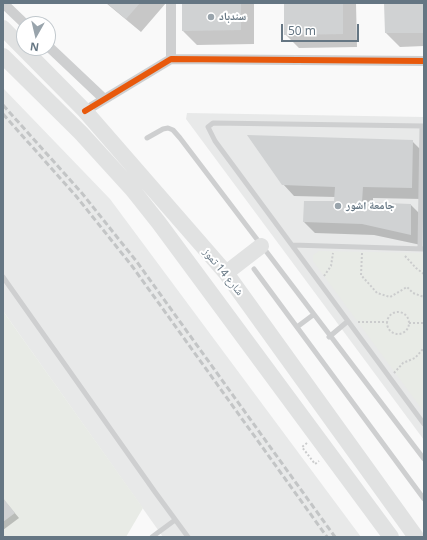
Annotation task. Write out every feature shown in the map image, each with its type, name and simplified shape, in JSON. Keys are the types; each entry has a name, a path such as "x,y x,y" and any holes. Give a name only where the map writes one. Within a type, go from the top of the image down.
{"main road":[{"name":"شارع 14 تموز","path":"3,28 85,110 226,273 416,537"},
{"name":"شارع 14 تموز","path":"3,56 85,137 132,189 159,223 391,537"},
{"path":"226,273 261,246"}],"street":[{"path":"3,3 17,16"},
{"path":"171,3 171,59"},
{"path":"56,54 103,98"},
{"path":"85,110 171,59 424,61"}],"lane":[{"path":"292,245 422,249 423,126 210,124 208,127 209,134 424,424"},
{"path":"147,138 163,129 173,130 424,459"},
{"path":"254,269 424,499"},
{"path":"3,277 188,537"},
{"path":"297,326 313,315"},
{"path":"330,337 348,321"},
{"path":"152,537 175,520"}],"path":[{"path":"318,281 331,266 333,246"},
{"path":"365,247 361,255 360,270 373,290 383,296 390,297 407,287 414,293 424,297"},
{"path":"400,248 409,261 424,274"},
{"path":"398,312 405,314 409,323 406,331 396,334 389,331 386,322 391,314 398,312"},
{"path":"348,321 386,322"},
{"path":"409,323 424,323"},
{"path":"390,378 403,362 415,358 424,348"},
{"path":"302,447 315,464"}],"shaded area":[{"path":"3,88 110,199 361,537 163,537 3,311"},
{"name":"جامعة اشور","path":"187,113 424,117 424,440 186,119"},
{"path":"319,251 424,253 424,412 313,261 313,255"},
{"path":"3,311 143,508 126,537 3,537"}],"building":[{"path":"107,3 140,3 126,19"},
{"name":"سندباد","path":"182,3 241,3 241,30 182,31"},
{"path":"284,3 343,3 343,34 284,35"},
{"path":"384,3 424,3 424,33 385,33"},
{"path":"247,135 413,140 412,188 363,187 362,202 411,204 411,235 362,224 303,222 304,201 334,201 335,187 282,185"},
{"path":"3,498 15,513 3,522"}],"railway":[{"path":"3,105 81,192 137,262 335,537"},
{"path":"3,114 76,196 132,266 327,537"}],"cycle path":[{"path":"85,111 171,59 424,61"}],"place":[{"name":"سندباد","path":"211,17"},
{"name":"جامعة اشور","path":"338,206"}]}
